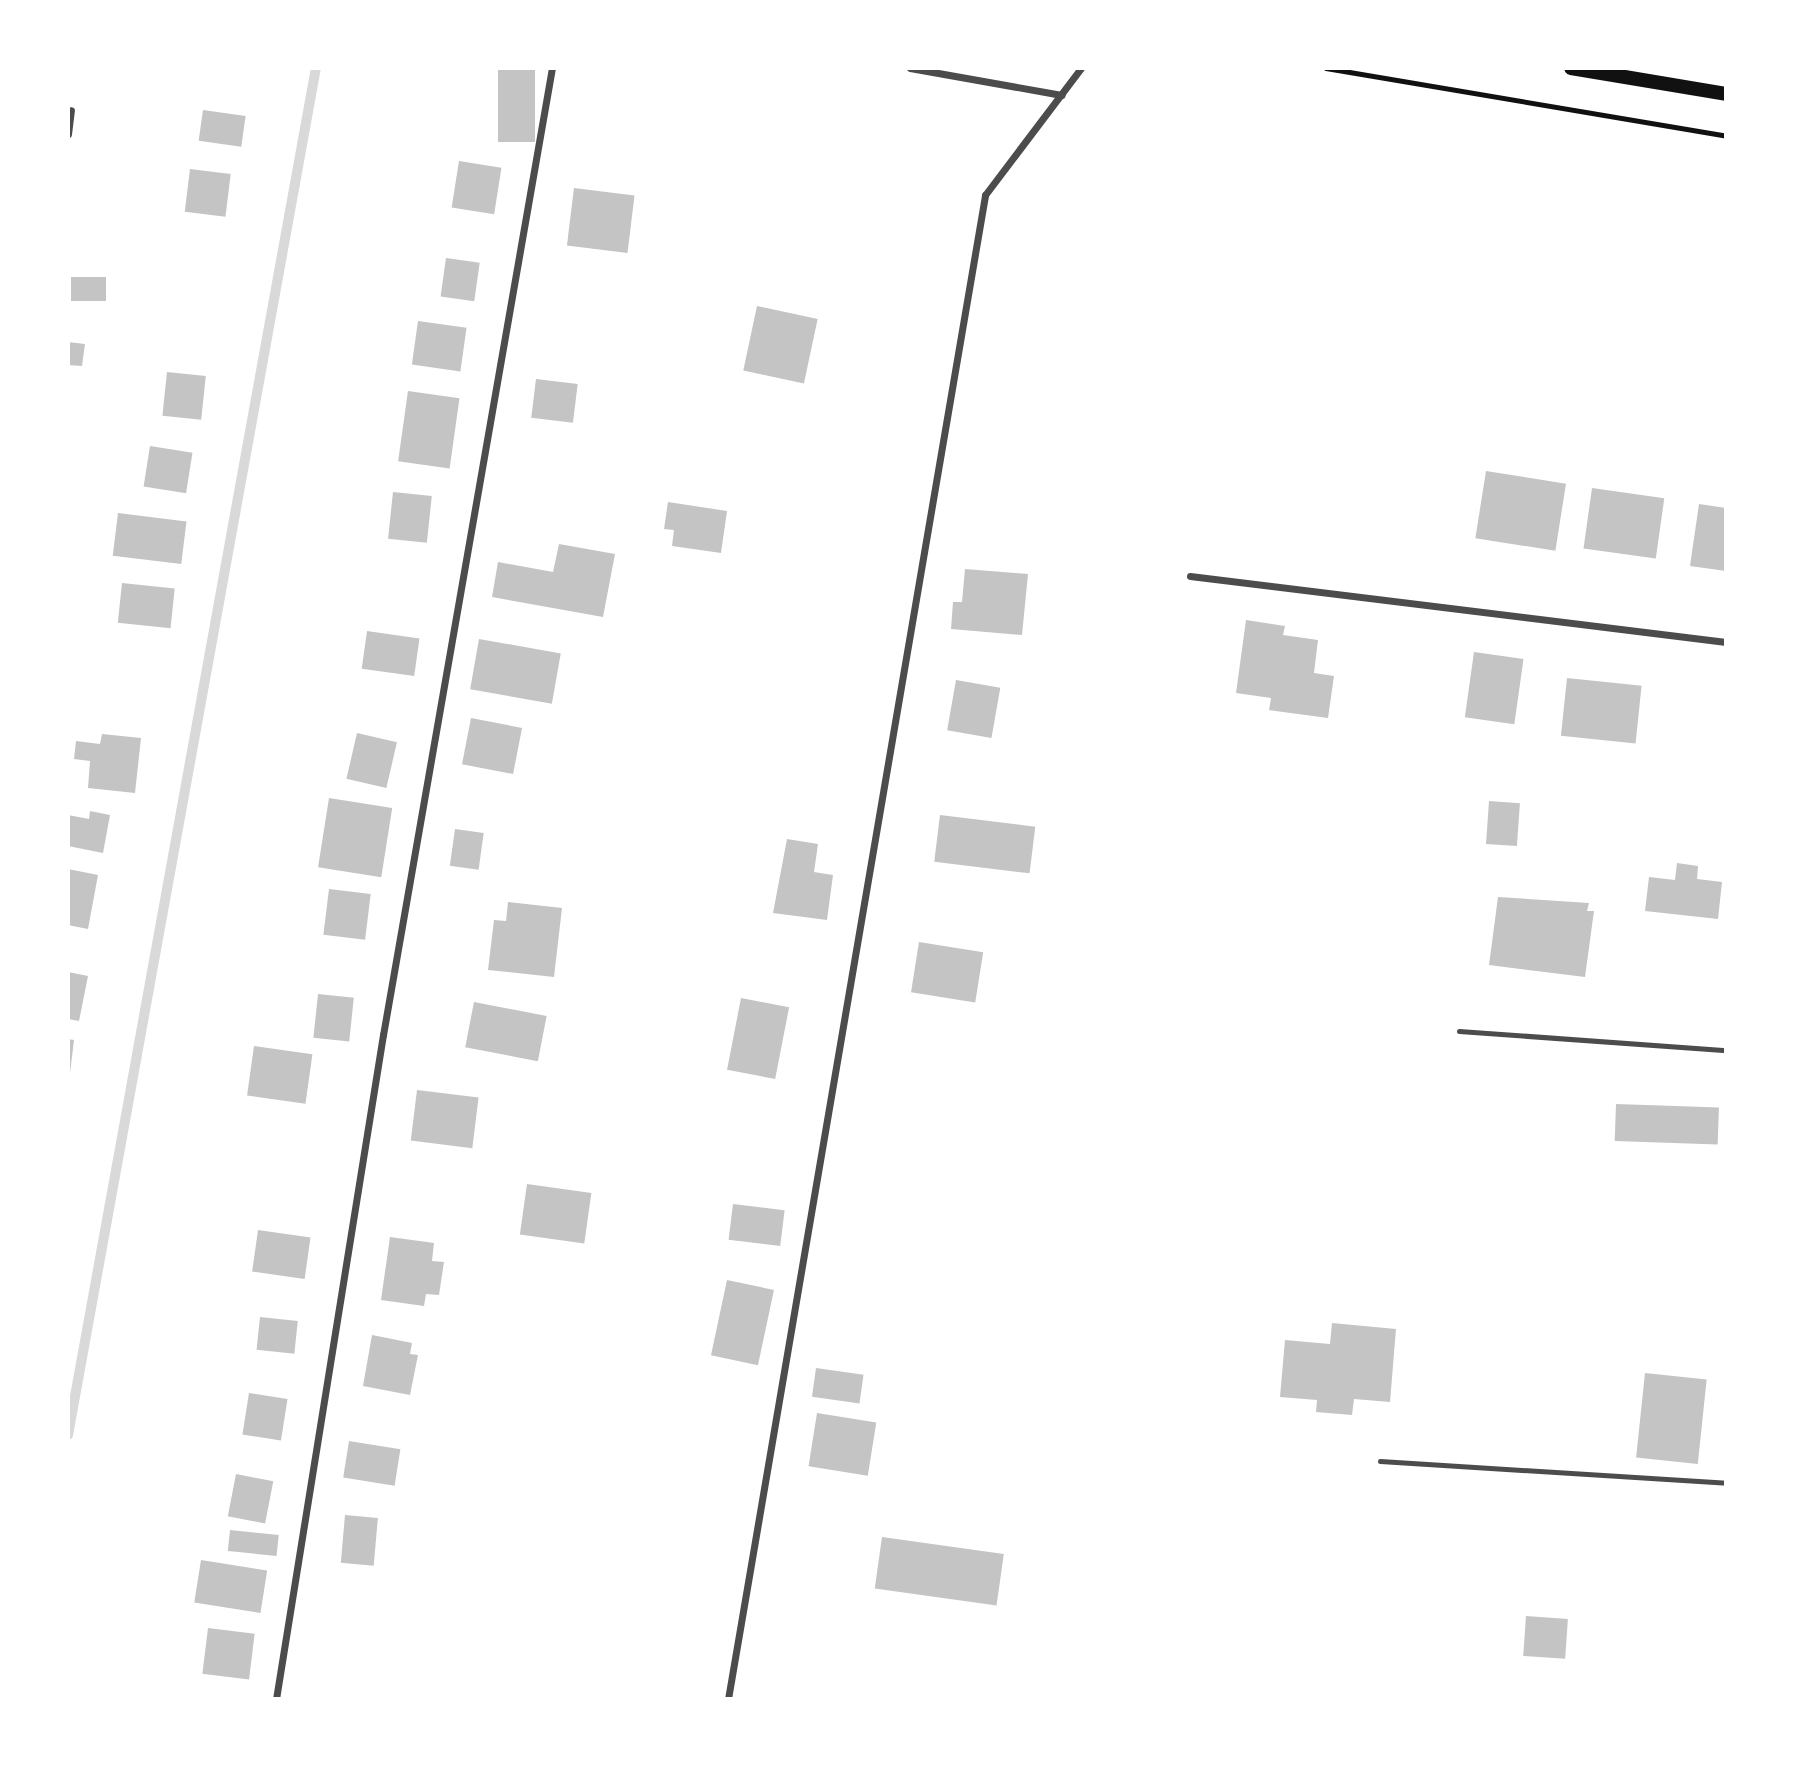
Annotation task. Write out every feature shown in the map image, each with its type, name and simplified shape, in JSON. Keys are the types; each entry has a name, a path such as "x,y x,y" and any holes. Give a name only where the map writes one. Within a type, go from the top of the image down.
{"main road":[{"path":"1571,68 1726,94"}],"street":[{"path":"276,1699 383,1035 552,68"},
{"path":"910,68 1062,95"},
{"path":"728,1699 985,195 1081,68"},
{"path":"68,134 71,110"},
{"path":"1190,576 1726,642"}],"lane":[{"path":"1459,1031 1726,1050"},
{"path":"1380,1461 1726,1483"}],"path":[{"path":"1326,68 1726,136"}],"building":[{"path":"498,68 535,68 535,142 498,142"},
{"path":"203,110 246,116 241,147 199,141"},
{"path":"459,161 501,168 494,214 452,207"},
{"path":"190,169 231,174 225,217 185,212"},
{"path":"574,188 635,195 627,253 567,246"},
{"path":"446,258 480,263 474,301 441,297"},
{"path":"71,277 106,277 106,301 71,301"},
{"path":"757,306 818,319 804,383 743,371"},
{"path":"418,321 467,328 460,371 412,365"},
{"path":"68,342 85,344 82,366 68,365"},
{"path":"167,372 206,376 201,420 162,416"},
{"path":"536,379 578,384 573,423 531,418"},
{"path":"408,391 459,398 450,469 398,461"},
{"path":"150,446 192,453 186,493 144,486"},
{"path":"1486,471 1566,484 1555,551 1475,538"},
{"path":"1592,488 1664,498 1656,559 1584,548"},
{"path":"393,492 432,496 427,543 388,539"},
{"path":"668,502 727,511 721,553 672,546 674,530 664,529"},
{"path":"1699,504 1726,508 1726,571 1690,566"},
{"path":"118,513 186,521 181,564 113,556"},
{"path":"559,544 615,554 603,617 492,597 498,562 553,572"},
{"path":"965,569 1028,574 1022,635 951,629 953,602 962,602"},
{"path":"122,583 175,589 171,628 118,623"},
{"path":"1246,620 1285,626 1283,635 1318,640 1314,673 1334,676 1328,718 1269,710 1271,698 1236,693"},
{"path":"367,631 419,638 414,676 362,669"},
{"path":"479,639 561,653 552,704 470,689"},
{"path":"1474,652 1524,659 1514,724 1465,717"},
{"path":"1567,678 1642,686 1636,744 1561,736"},
{"path":"956,680 1000,688 991,738 947,730"},
{"path":"471,718 522,728 513,774 462,764"},
{"path":"357,733 397,742 386,788 346,779"},
{"path":"102,734 141,738 135,793 88,788 90,761 74,759 76,741 100,744"},
{"path":"329,798 392,808 381,877 318,867"},
{"path":"1489,801 1520,803 1517,846 1486,844"},
{"path":"90,811 110,815 103,853 68,846 68,815 89,819"},
{"path":"940,815 1035,827 1030,873 934,862"},
{"path":"455,829 484,833 479,870 450,866"},
{"path":"787,839 818,844 814,872 833,875 827,920 773,913"},
{"path":"1677,863 1698,866 1697,879 1722,882 1718,919 1645,911 1649,877 1675,880"},
{"path":"68,869 98,875 88,929 68,925"},
{"path":"329,889 371,894 365,940 323,935"},
{"path":"1498,897 1589,903 1587,911 1594,911 1585,977 1489,965"},
{"path":"508,902 562,908 554,977 488,970 494,920 506,921"},
{"path":"919,942 983,952 975,1003 911,992"},
{"path":"68,972 88,976 79,1021 68,1019"},
{"path":"318,994 354,998 349,1042 313,1038"},
{"path":"741,998 789,1007 775,1079 727,1070"},
{"path":"474,1002 547,1016 538,1061 465,1047"},
{"path":"68,1039 74,1040 70,1073 68,1073"},
{"path":"254,1046 312,1054 305,1104 247,1096"},
{"path":"417,1090 479,1098 472,1148 411,1141"},
{"path":"1616,1104 1719,1108 1718,1145 1615,1141"},
{"path":"527,1184 591,1193 584,1244 520,1235"},
{"path":"733,1204 785,1210 780,1246 729,1240"},
{"path":"258,1230 310,1237 305,1279 252,1272"},
{"path":"390,1237 434,1243 432,1261 444,1262 439,1295 426,1294 424,1306 381,1300"},
{"path":"727,1280 774,1290 758,1365 711,1355"},
{"path":"260,1317 298,1321 294,1354 257,1350"},
{"path":"1332,1323 1396,1329 1390,1402 1354,1399 1352,1415 1316,1412 1317,1400 1280,1397 1285,1340 1330,1344"},
{"path":"372,1335 412,1343 410,1354 418,1355 410,1395 363,1386"},
{"path":"816,1368 864,1375 859,1403 812,1397"},
{"path":"1645,1373 1707,1379 1698,1464 1636,1458"},
{"path":"249,1393 288,1399 281,1441 242,1434"},
{"path":"817,1413 876,1422 868,1476 809,1466"},
{"path":"349,1441 400,1449 395,1486 343,1478"},
{"path":"236,1474 273,1481 265,1523 228,1516"},
{"path":"345,1515 378,1518 374,1566 341,1563"},
{"path":"230,1530 279,1535 277,1556 228,1551"},
{"path":"882,1537 1004,1554 997,1606 875,1588"},
{"path":"201,1560 267,1570 260,1613 194,1602"},
{"path":"1526,1616 1568,1619 1565,1659 1523,1656"},
{"path":"208,1628 255,1634 249,1679 202,1674"}],"waterway":[{"path":"68,1435 316,68"}]}
